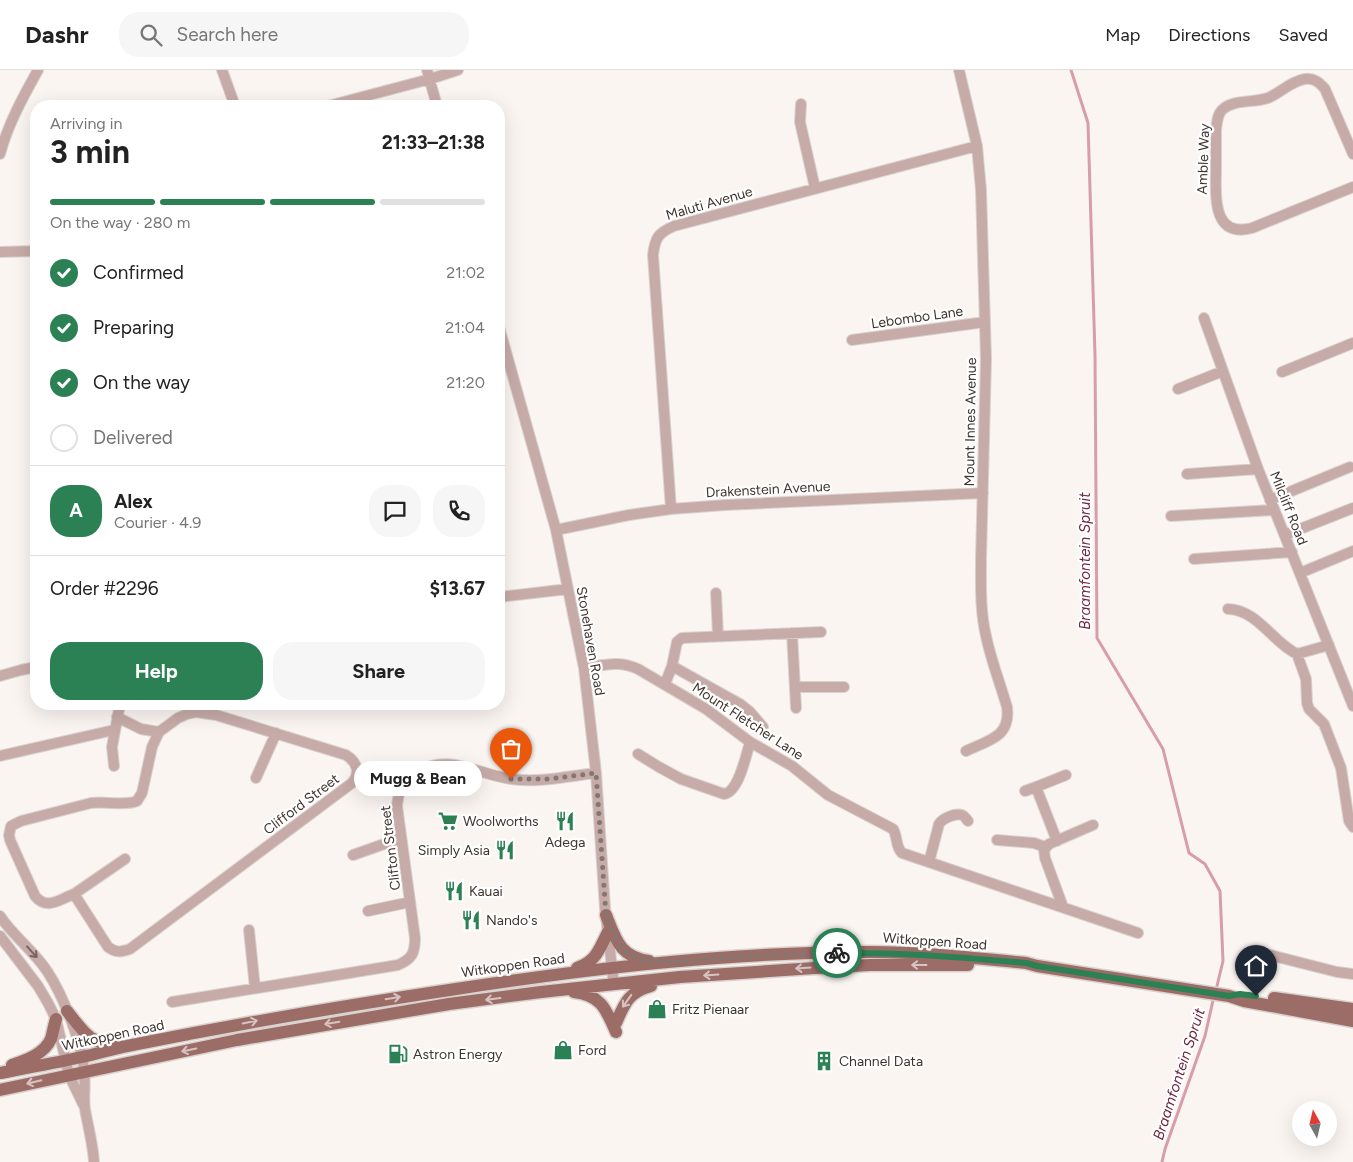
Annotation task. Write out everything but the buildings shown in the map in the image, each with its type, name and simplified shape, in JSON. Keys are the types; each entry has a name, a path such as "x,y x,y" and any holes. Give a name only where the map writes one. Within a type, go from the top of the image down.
{"main road":[{"path":"606,915 616,939 629,955 642,960 671,962"},
{"path":"555,974 590,962 597,954 608,932"},
{"name":"Witkoppen Road","path":"0,1073 66,1061 134,1044 276,1017 392,998 555,974 747,956 872,952 1026,963 1225,995 1244,1002 1353,1021"},
{"name":"Witkoppen Road","path":"0,1090 69,1074 314,1026 449,1004 541,992 680,977 808,968 870,965 967,965 1026,969 1037,966"},
{"path":"541,992 578,993 594,998 606,1009 616,1027 626,1000 635,992 645,987 680,977"},
{"name":"Witkoppen Road","path":"1225,995 1246,994 1353,1009"},
{"path":"67,1011 87,1036 93,1040 106,1044 134,1044"},
{"path":"0,1068 30,1058 42,1050 50,1040 56,1019"}],"street":[{"path":"0,154 4,138 14,115 38,70"},
{"path":"222,70 233,100"},
{"path":"347,100 428,75 458,70"},
{"name":"Mount Innes Avenue","path":"959,70 977,146 982,190 986,358 980,559 982,614 986,636 1008,715 1004,730 997,736 966,751"},
{"path":"428,75 435,100"},
{"name":"Amble Way","path":"1353,154 1325,88 1317,80 1299,80 1266,99 1239,102 1225,107 1220,112 1217,120 1216,204 1223,221 1235,230 1252,228 1353,187"},
{"path":"801,104 800,122 815,188"},
{"name":"Maluti Avenue","path":"670,509 653,255 654,243 663,230 977,146"},
{"path":"0,252 30,252"},
{"name":"Milcliff Road","path":"1204,318 1258,468 1353,706"},
{"name":"Lebombo Lane","path":"852,340 985,322"},
{"path":"1282,372 1353,343"},
{"name":"Stonehaven Road","path":"505,348 556,530 584,668 596,773 606,915 614,985"},
{"path":"1178,389 1223,371"},
{"path":"1171,516 1272,504 1350,467"},
{"path":"1187,474 1258,468"},
{"name":"Drakenstein Avenue","path":"556,530 629,515 670,509 983,493"},
{"path":"1284,535 1353,508"},
{"path":"1300,572 1353,551"},
{"path":"1194,559 1292,552"},
{"path":"505,596 568,589"},
{"path":"716,593 718,636"},
{"path":"1228,609 1243,612 1297,654 1306,679 1307,703 1309,708 1324,724 1339,763 1349,821 1353,827"},
{"path":"665,684 672,666 677,642 682,638 821,632"},
{"path":"792,633 796,708"},
{"path":"1297,654 1329,645"},
{"name":"Mount Fletcher Lane","path":"584,668 622,663 638,669 665,684 706,709 750,742 792,766 828,795 889,826 895,831 897,847 902,853 929,862"},
{"path":"672,666 740,704 764,727"},
{"path":"0,676 30,668"},
{"path":"795,687 844,687"},
{"path":"114,766 112,747 119,710"},
{"name":"Clifford Street","path":"74,894 113,951 118,952 130,948 352,783 358,772 356,765 346,755 216,714 196,712 187,714 158,732"},
{"path":"117,717 141,729 158,732 152,747 142,793 137,801 126,804 91,802 22,821 11,826 9,835 35,896 42,903 53,903 74,894 125,859"},
{"path":"0,756 114,730"},
{"path":"256,778 276,733"},
{"path":"638,754 682,779 728,794 738,781 750,742"},
{"name":"Clifton Street","path":"172,1002 398,966 406,962 412,956 415,946 397,806 401,786 417,772 439,764 453,764 511,779 549,779 596,773"},
{"path":"1025,791 1066,775"},
{"path":"1036,787 1056,841"},
{"path":"968,821 964,816 959,815 941,821 929,862 1138,933"},
{"path":"1045,847 1093,825"},
{"path":"353,855 401,838"},
{"path":"997,840 1030,842 1045,847"},
{"path":"1045,847 1045,858 1063,907"},
{"path":"368,911 410,902"},
{"path":"0,916 48,972 67,1011 82,1057 85,1107 94,1162"},
{"path":"249,930 255,988"},
{"path":"0,936 38,986 56,1019 69,1074 85,1107"},
{"path":"1262,953 1337,972 1353,974"}],"waterway":[{"name":"Braamfontein Spruit","path":"1071,70 1088,123 1095,355 1097,638 1163,749 1189,853 1205,864 1220,891 1223,961 1216,990"},
{"name":"Braamfontein Spruit","path":"1162,1162 1205,1036 1214,996"}],"way so far":[{"path":"511,779 549,779 596,773 606,915 616,939 629,955 642,960 671,962 747,956 837,953"}],"place":[{"name":"Mugg & Bean","path":"511,779"},
{"name":"Woolworths","path":"448,821"},
{"name":"Adega","path":"565,821"},
{"name":"Simply Asia","path":"505,850"},
{"name":"Kauai","path":"454,891"},
{"name":"Nando's","path":"471,920"},
{"name":"Fritz Pienaar","path":"657,1009"},
{"name":"Ford","path":"563,1050"},
{"name":"Astron Energy","path":"398,1054"},
{"name":"Channel Data","path":"824,1061"}],"route":[{"path":"837,953 913,954 1026,963 1229,996 1240,994 1256,996"}]}
